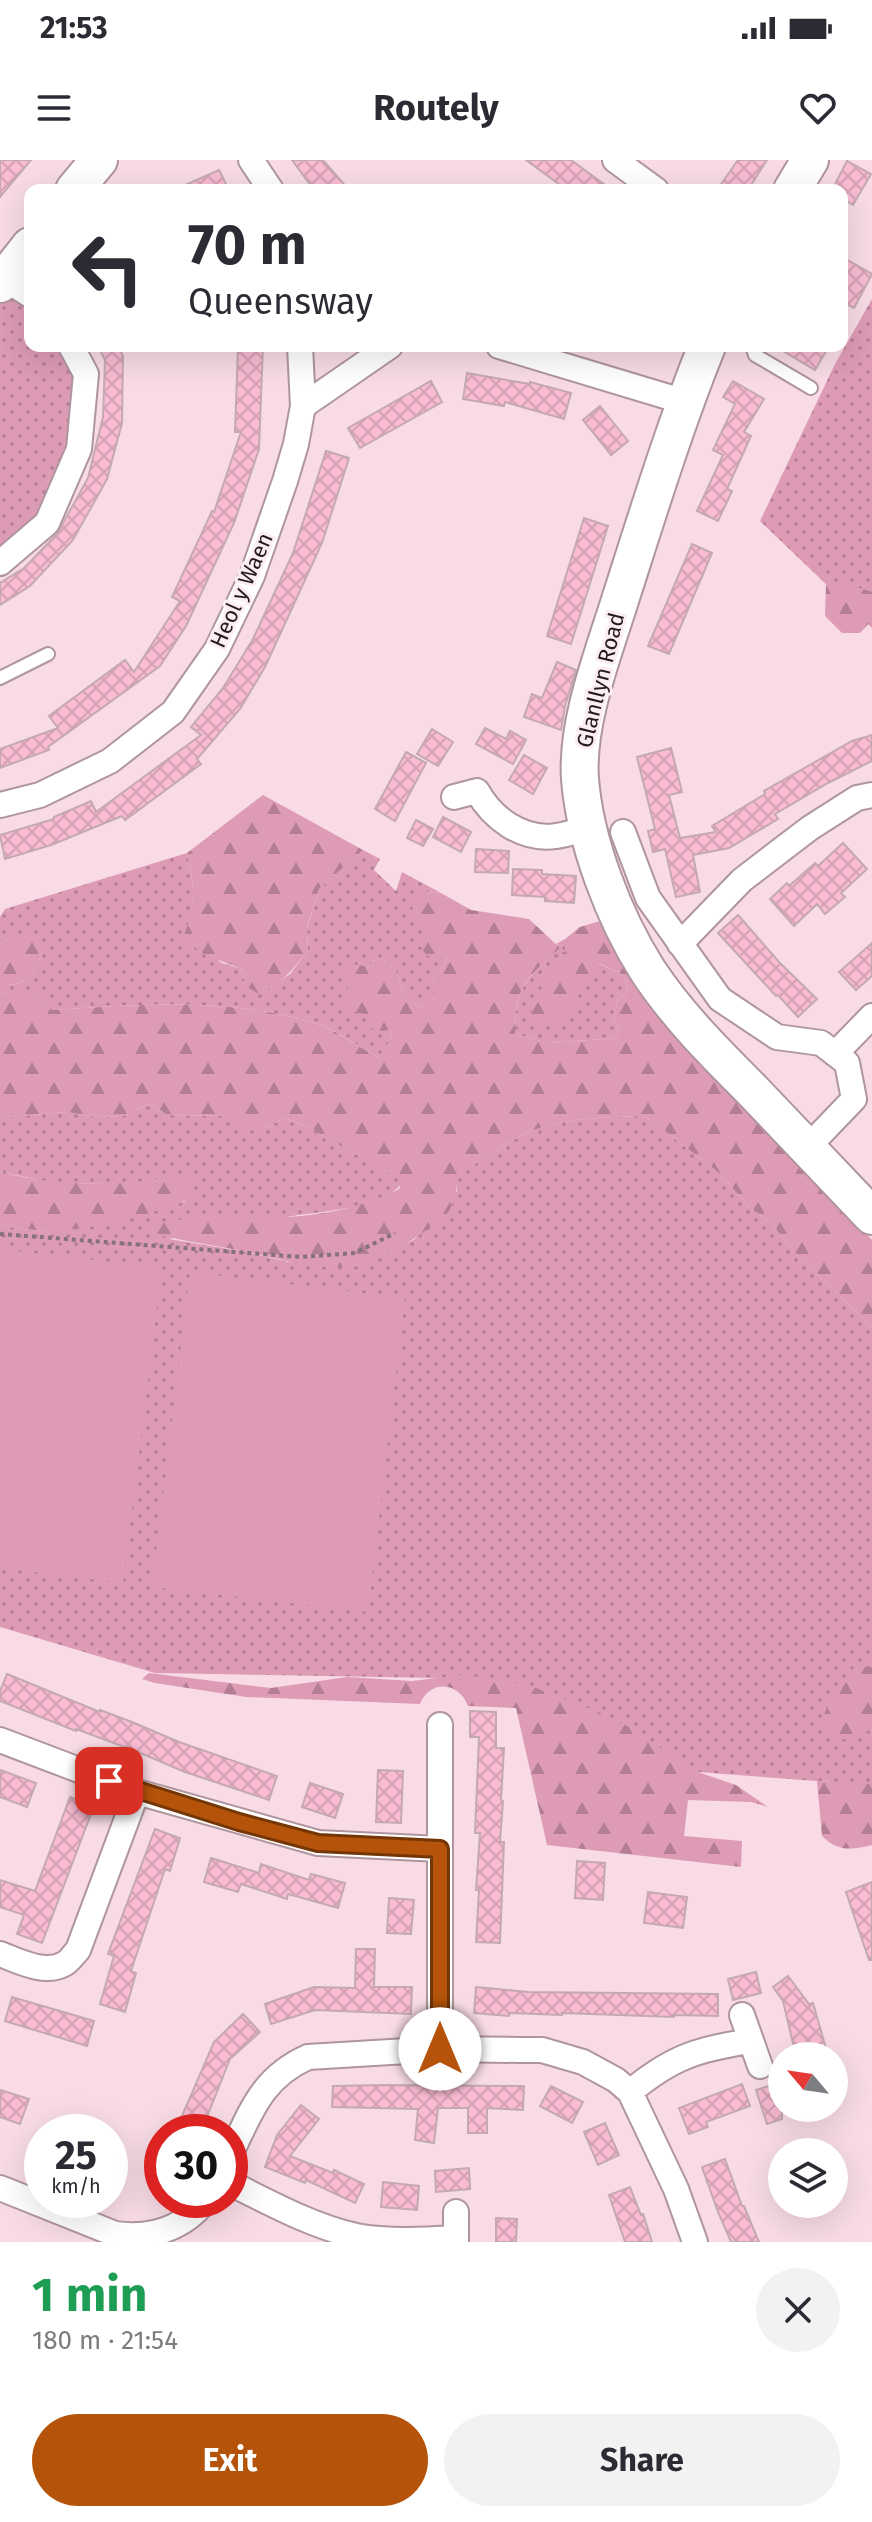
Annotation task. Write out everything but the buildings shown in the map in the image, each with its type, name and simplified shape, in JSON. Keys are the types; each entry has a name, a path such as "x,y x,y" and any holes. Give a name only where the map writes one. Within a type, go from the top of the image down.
{"street":[{"path":"79,184 99,160"},
{"path":"251,160 267,184"},
{"path":"615,160 648,184"},
{"path":"796,184 810,160"},
{"path":"11,286 24,259"},
{"path":"0,563 47,523 79,449 86,374 74,352"},
{"name":"Heol y Waen","path":"0,805 40,795 110,761 173,712 217,649 252,576 285,481 303,406 300,352"},
{"path":"303,406 381,352"},
{"path":"519,352 685,402"},
{"name":"Glanllyn Road","path":"705,352 685,402 602,656 588,710 581,745 580,777 587,828 616,910 648,970 691,1028 872,1216"},
{"path":"471,789 497,819 537,836 553,837 587,828"},
{"path":"680,944 742,880 857,798 872,795"},
{"path":"623,832 648,898 720,999 777,1037 821,1043 847,1063 863,1104 807,1148"},
{"path":"835,1054 872,1016"},
{"path":"440,1725 440,2049"},
{"path":"0,1740 137,1792 318,1843 440,1849"},
{"path":"0,1954 48,1969 65,1964 78,1950 137,1792"},
{"path":"742,2015 760,2066"},
{"path":"630,2092 655,2072 683,2057 717,2046 751,2041"},
{"path":"248,2118 261,2092 276,2076 291,2064 308,2057 440,2049 542,2050 566,2056 600,2070 630,2092 676,2189 695,2242"},
{"path":"0,2188 115,2238 151,2235 186,2218"},
{"path":"248,2192 295,2215 357,2236 456,2240 456,2212"}],"lane":[{"path":"754,352 811,388"},
{"path":"0,678 48,654"}],"path":[{"path":"0,1234 301,1257 355,1253 395,1233"}],"green space":[{"path":"0,284 24,293 24,352 74,352 86,374 79,449 47,523 0,563"},
{"path":"872,299 872,628 760,521 835,364 842,352 848,352 848,341"},
{"path":"826,584 848,584 872,592 872,620 860,633 842,633 825,616"},
{"path":"263,795 363,850 319,889 307,927 308,950 280,982 257,993 245,985 242,969 205,955 183,938 193,896 187,853"},
{"path":"363,850 380,859 374,870 396,891 402,872 441,893 428,891 447,957 444,966 433,978 436,992 419,1008 404,994 394,966 376,957 369,967 365,1014 391,1028 390,1041 379,1058 331,1029 250,1009 184,1004 52,1010 36,994 7,994 0,991 0,982 12,985 29,978 42,953 7,939 0,945 0,917 5,909 187,853 193,896 184,938 222,963 242,969 245,985 266,990 290,974 308,950 307,928 319,889"},
{"path":"428,891 441,893 471,910 529,919 560,948 531,976 517,1004 515,1034 549,1043 615,1038 619,1029 613,1020 618,1001 628,991 623,975 599,963 592,976 580,985 576,1014 555,1024 539,1026 529,1018 552,961 565,951 565,939 580,927 607,919 792,1156 872,1240 872,1327 795,1253 772,1224 749,1207 719,1173 648,1118 641,1116 570,1121 529,1132 458,1173 454,1199 447,1214 412,1240 389,1253 339,1267 290,1262 140,1230 196,1218 315,1214 358,1205 399,1189 402,1181 308,1127 285,1118 261,1130 239,1131 223,1116 167,1115 150,1103 124,1116 96,1117 67,1112 0,1120 0,991 7,994 36,994 52,1010 184,1004 250,1009 331,1029 379,1058 390,1041 391,1029 368,1028 365,1014 348,1011 345,1001 349,991 340,977 354,964 369,967 376,957 394,966 404,994 419,1008 435,992 433,978 447,958 427,956 420,946 425,927 410,904"},
{"path":"31,937 42,953 33,973 19,983 3,985 0,982 0,945 7,939"},
{"path":"565,939 565,951 529,1018 592,976 598,963 623,975 628,991 618,1001 613,1020 619,1029 615,1038 549,1043 515,1034 520,994 531,976 560,948 556,944"},
{"path":"150,1103 167,1115 223,1116 261,1130 285,1118 308,1127 403,1181 394,1191 365,1204 169,1239 288,1262 354,1265 384,1255 415,1239 457,1191 457,1173 520,1136 570,1121 648,1118 719,1173 749,1207 772,1224 795,1253 872,1327 872,1777 868,1785 698,1772 439,1678 155,1673 0,1627 0,1225 24,1229 71,1229 117,1221 186,1201 115,1184 54,1183 0,1172 0,1120 67,1112 96,1117 124,1116"},
{"path":"0,1172 90,1184 177,1177 194,1182 186,1200 167,1208 97,1226 38,1230 0,1225"},
{"path":"0,1249 162,1268 123,1583 0,1568"},
{"path":"190,1272 405,1298 368,1612 152,1587"},
{"path":"872,1666 872,1728 854,1741 827,1736 823,1717 834,1693 853,1668"},
{"path":"149,1673 271,1688 347,1677 412,1681 461,1675 505,1680 536,1688 596,1711 631,1728 698,1772 736,1785 768,1807 751,1802 688,1800 684,1836 742,1841 741,1867 547,1845 516,1708 468,1706 458,1692 444,1687 430,1690 420,1704 246,1697 142,1679"},
{"path":"872,1777 872,1845 852,1849 834,1845 822,1836 817,1781 868,1784"}],"route":[{"path":"109,1781 137,1792 318,1843 440,1849 440,2049"}]}
